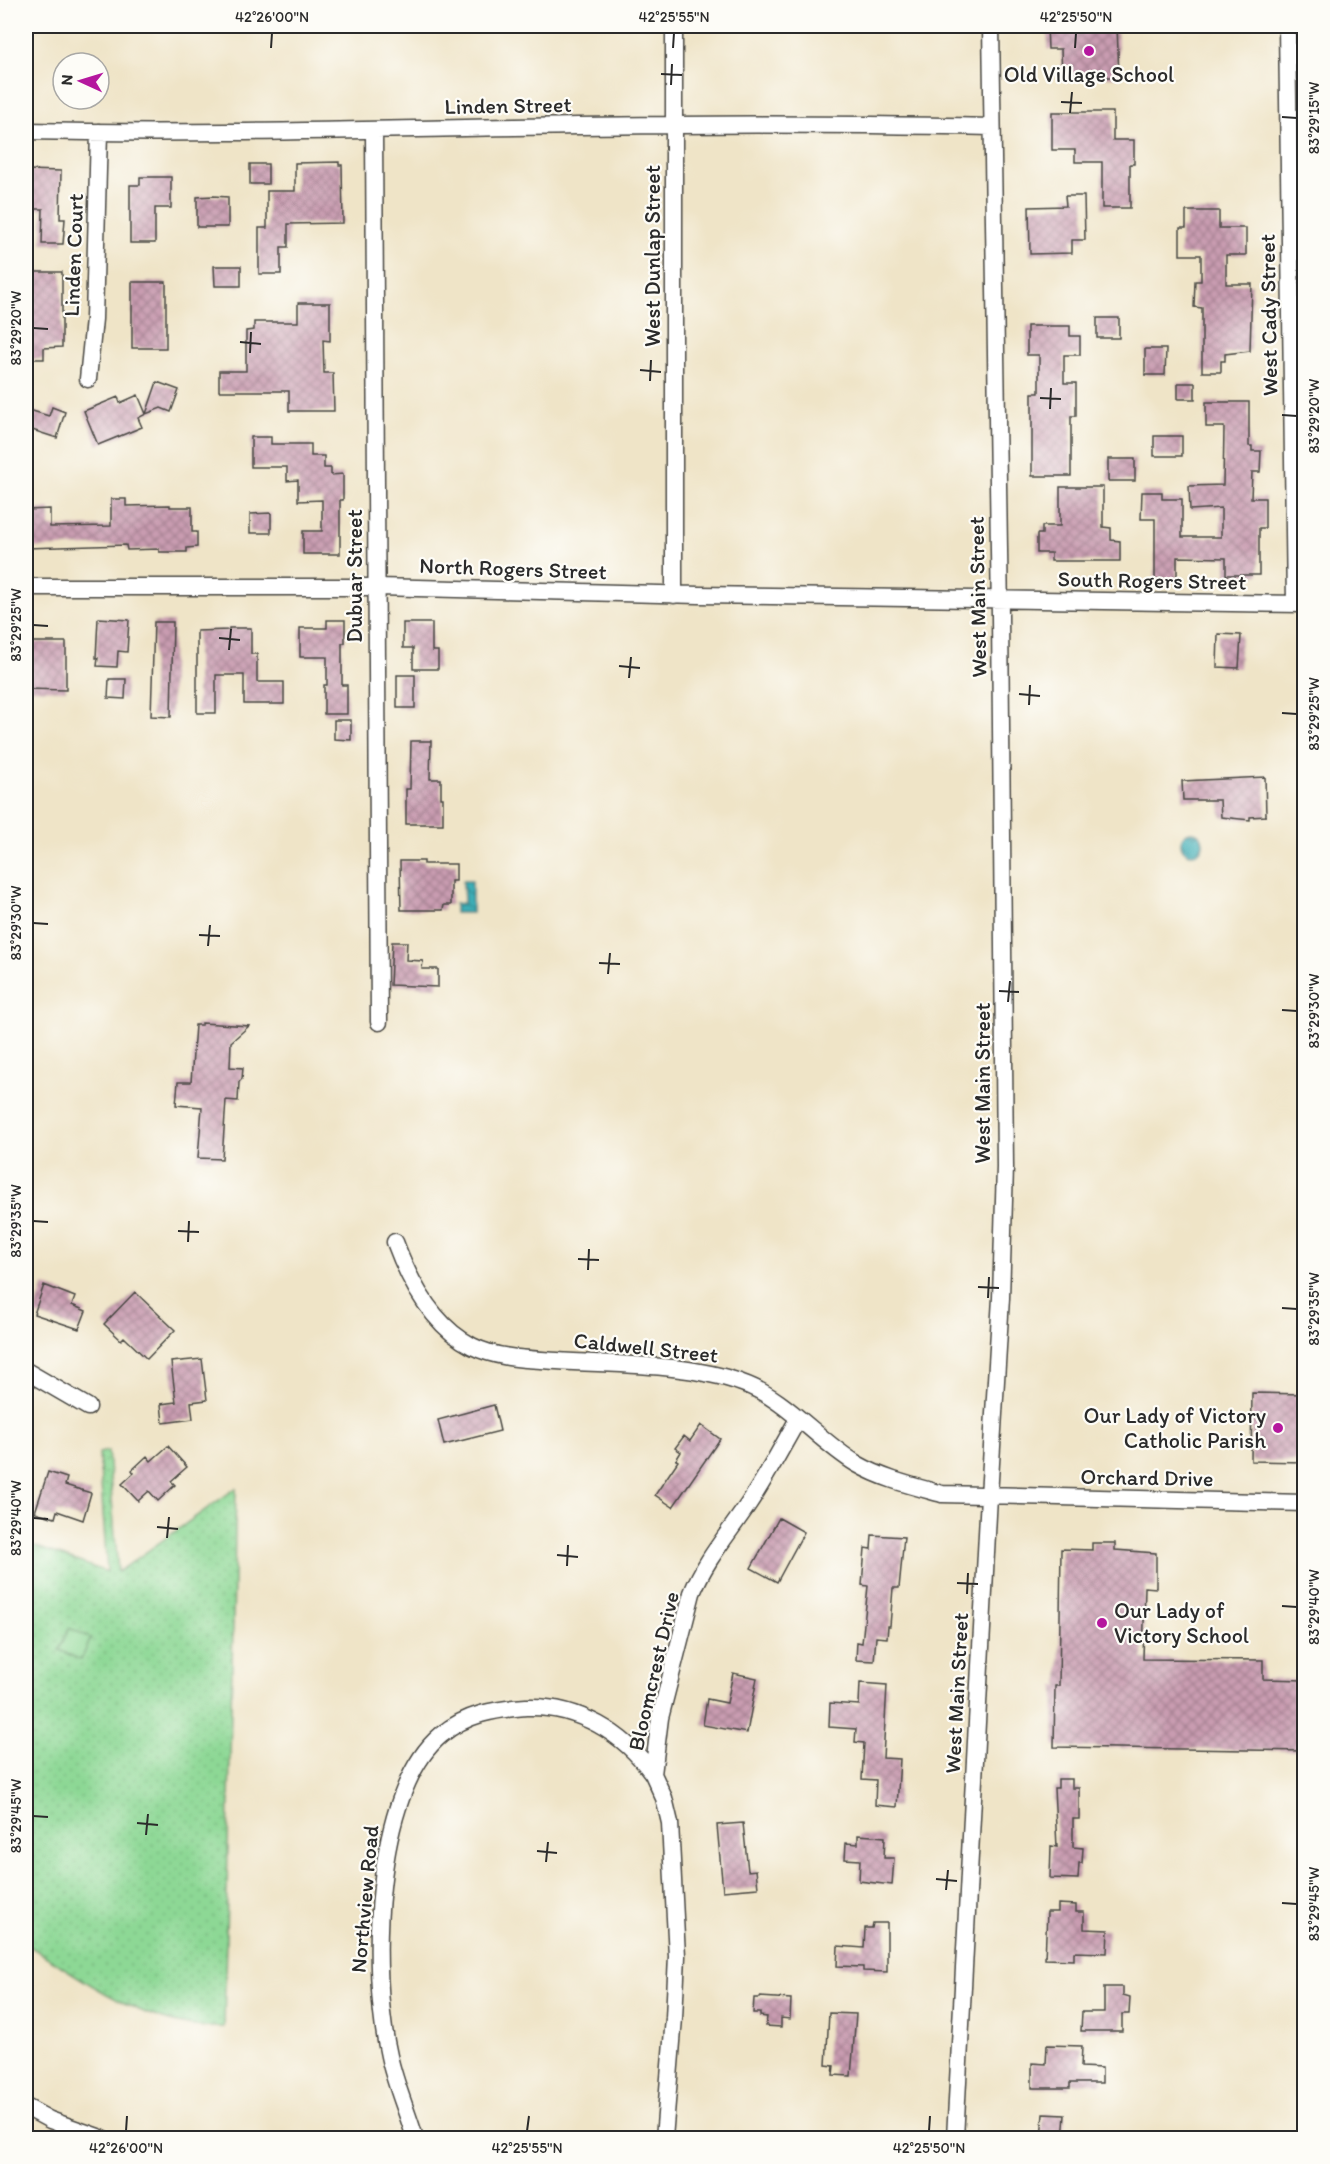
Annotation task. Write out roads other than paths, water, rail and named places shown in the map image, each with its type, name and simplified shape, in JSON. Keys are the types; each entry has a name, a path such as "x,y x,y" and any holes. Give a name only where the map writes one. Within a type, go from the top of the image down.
{"street":[{"name":"West Dunlap Street","path":"674,26 674,595"},
{"name":"West Main Street","path":"955,2139 1000,1308 1005,1167 990,26"},
{"name":"West Cady Street","path":"1287,26 1298,353 1300,604"},
{"name":"Linden Street","path":"26,130 99,132 374,130 675,125 991,126"},
{"name":"Dubuar Street","path":"374,130 380,1022"},
{"name":"Linden Court","path":"88,380 94,319 99,132"},
{"name":"North Rogers Street","path":"26,587 377,587 999,601"},
{"name":"South Rogers Street","path":"999,601 1300,604"},
{"name":"Caldwell Street","path":"395,1242 404,1267 433,1312 450,1330 470,1345 522,1358 708,1373 743,1383 764,1393 841,1453 874,1473 942,1494 989,1496"},
{"path":"26,1371 88,1407"},
{"name":"Bloomcrest Drive","path":"664,2139 674,2018 676,1944 670,1823 664,1798 653,1774 660,1718 692,1593 705,1565 748,1504 798,1419"},
{"name":"Orchard Drive","path":"989,1496 1305,1503"},
{"name":"Northview Road","path":"415,2139 389,2056 379,1981 380,1923 386,1851 393,1817 419,1760 441,1735 474,1715 502,1709 551,1708 582,1716 614,1733 630,1746 653,1774"},
{"path":"26,2107 50,2120 101,2139"}],"water":[{"path":"1192,832 1200,835 1203,843 1200,851 1192,854 1184,851 1181,843 1184,835"},
{"path":"463,881 472,881 472,913 455,913 455,904 464,903"}],"place":[{"name":"Old Village School","path":"1089,51"},
{"name":"Our Lady of Victory Catholic Parish","path":"1278,1428"},
{"name":"Our Lady of Victory School","path":"1102,1623"}]}
